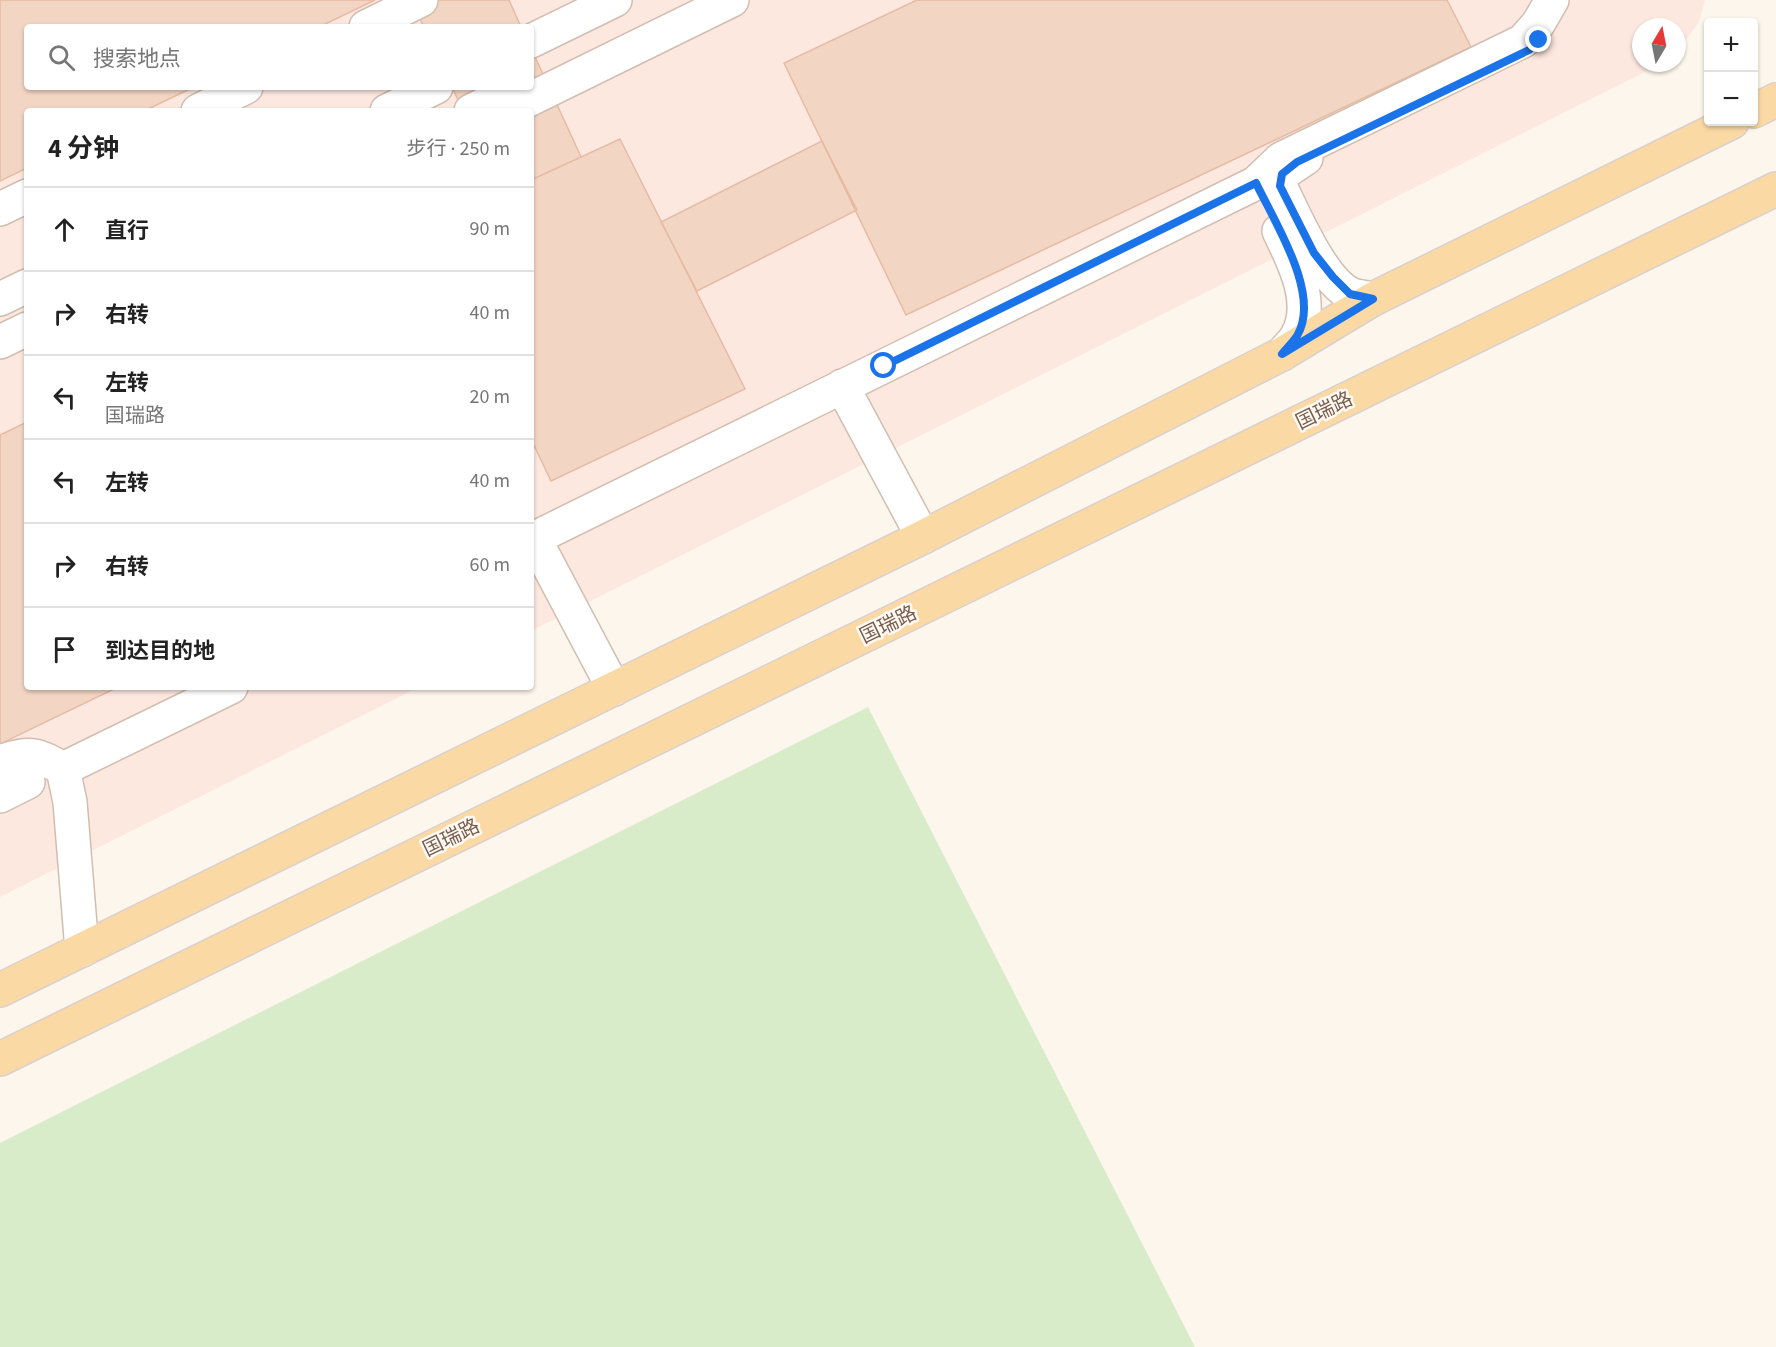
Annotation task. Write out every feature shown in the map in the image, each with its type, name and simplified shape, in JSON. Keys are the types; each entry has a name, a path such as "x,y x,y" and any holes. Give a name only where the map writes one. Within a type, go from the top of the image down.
{"main road":[{"path":"1758,109 1776,100"},
{"path":"0,990 923,537 1282,354 1373,299 1724,126"},
{"name":"国瑞路","path":"0,1059 1776,189"}],"lane":[{"path":"372,24 421,0"},
{"path":"534,40 615,0"},
{"path":"534,81 697,0"},
{"path":"512,108 732,0"},
{"path":"534,539 1256,183 1281,159 1523,41 1538,24 1552,0"},
{"path":"1373,299 1350,294 1314,253 1280,186 1282,174 1297,162 1529,50 1549,30 1559,16 1565,0"},
{"path":"204,108 240,90"},
{"path":"393,108 430,90"},
{"path":"477,108 514,90"},
{"path":"1256,183 1297,269 1302,290 1303,314 1298,335 1282,354"},
{"path":"0,209 24,197"},
{"path":"0,299 24,287"},
{"path":"0,342 24,330"},
{"path":"0,359 24,347"},
{"path":"842,386 923,537"},
{"path":"534,541 614,689"},
{"path":"63,769 225,690"},
{"path":"0,762 26,754 38,755 63,769 70,802 82,950"}],"shaded area":[{"path":"0,0 1705,0 1699,22 1686,40 1686,18 1632,18 1632,72 1645,72 534,629 534,108 24,108 24,690 413,690 0,897"}],"green space":[{"path":"868,707 1195,1347 0,1347 0,1143"}],"building":[{"path":"0,0 375,0 325,24 24,24 24,90 188,90 150,108 24,108 24,169 0,181"},
{"path":"411,0 509,0 520,24 423,24"},
{"path":"917,0 1447,0 1471,47 906,315 784,63"},
{"path":"534,55 581,157 534,179 534,108 462,108 453,90 534,90"},
{"path":"620,139 745,389 551,481 534,445 534,179"},
{"path":"822,141 857,210 697,291 661,222"},
{"path":"24,423 24,690 112,690 0,744 0,435"}],"route":[{"path":"884,366 1256,183 1297,269 1302,290 1303,314 1298,335 1282,354 1373,299 1350,294 1314,253 1280,186 1282,174 1297,162 1529,50 1539,40"}]}
